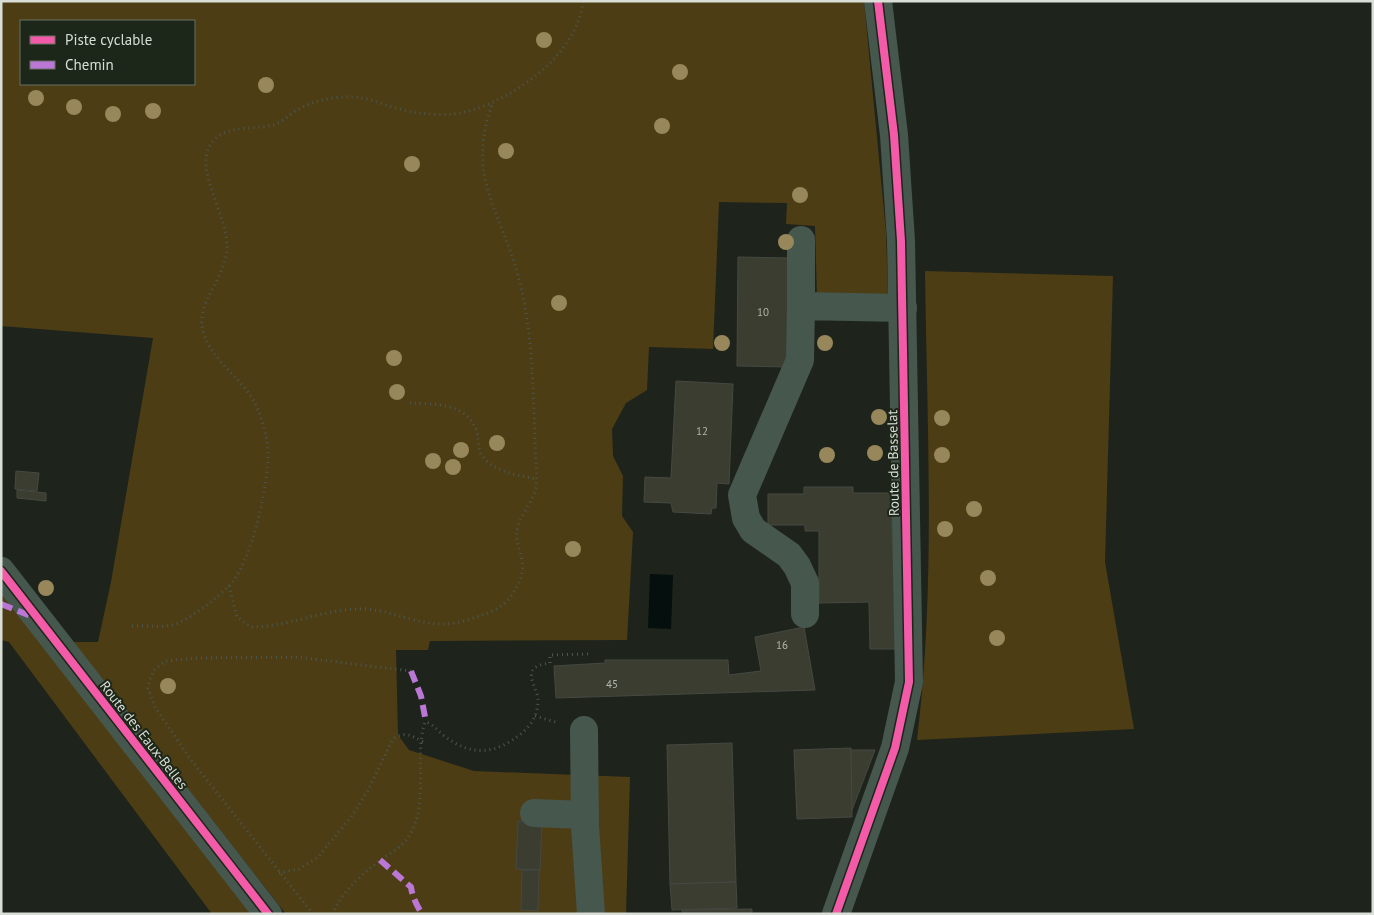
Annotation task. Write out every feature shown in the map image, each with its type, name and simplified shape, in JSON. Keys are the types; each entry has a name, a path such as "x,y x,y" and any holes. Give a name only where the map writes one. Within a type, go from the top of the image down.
{"street":[{"name":"Route de Basselat","path":"836,914 895,748 904,713 908,682 902,241 894,135 878,1"},
{"path":"801,240 800,360 742,495 746,518 753,530 789,556 797,566 805,583 807,599 805,614"},
{"path":"801,306 903,308"},
{"name":"Route des Eaux-Belles","path":"1,571 268,914"},
{"path":"584,730 585,816 591,914"},
{"path":"534,813 585,816"}],"path":[{"path":"132,626 156,627 176,624 199,610 229,586 242,565 253,536 265,487 268,452 257,406 210,347 202,328 201,317 204,307 220,277 227,249 221,215 207,173 206,164 211,145 230,130 273,125 311,103 329,98 362,97 403,110 446,114 460,113 494,102 527,82 554,58 576,27 583,1"},
{"path":"229,586 237,617 251,627 303,621 334,611 362,608 377,609 414,620 441,624 479,616 496,609 506,602 522,576 523,554 517,532 536,488 535,405 525,308 512,258 488,194 481,160 485,123 494,102"},
{"path":"410,403 446,405 464,414 474,426 480,453 488,462 505,472 536,479"},
{"path":"332,914 343,894 361,876 400,846 413,827 419,798 422,742 424,724 426,722 466,750 502,747 530,726 536,714 537,694 531,680 532,673 536,668 550,663 550,655 592,654"},
{"path":"313,914 191,760 155,707 148,688 155,669 166,661 177,659 296,657 411,671"},
{"path":"279,873 299,869 318,856 352,816 367,792 393,739 400,734 408,734 422,742"}],"shaded area":[{"path":"1,1 864,1 886,232 888,296 817,297 815,226 786,224 787,203 719,202 713,349 649,347 647,390 626,403 612,429 613,456 623,476 622,516 633,532 627,640 430,641 428,650 396,650 398,735 409,750 474,771 630,777 626,914 286,914 73,642 98,642 111,582 153,338 1,326"},
{"path":"925,271 1113,276 1105,562 1134,729 917,740 927,623 928,565 929,506"},
{"path":"650,574 673,575 671,629 648,628"},
{"path":"1,591 252,914 212,914 9,642 1,640"}],"building":[{"path":"738,257 789,258 787,367 737,366"},
{"path":"676,381 733,384 729,484 717,483 716,508 712,508 711,514 673,512 671,503 644,502 645,477 671,478"},
{"path":"16,471 39,473 37,491 15,489"},
{"path":"804,487 853,487 853,493 892,493 892,541 897,541 898,649 870,649 869,602 819,603 819,531 805,531 805,525 768,525 768,494 804,494"},
{"path":"17,490 46,493 46,501 17,498"},
{"path":"804,627 815,690 556,698 554,666 605,663 605,660 728,660 729,675 761,671 755,637"},
{"path":"732,743 736,882 670,884 667,745"},
{"path":"851,748 852,817 797,819 794,750"},
{"path":"851,750 875,750 852,810"},
{"path":"518,821 542,821 540,870 516,869"},
{"path":"522,870 539,870 538,911 521,910"},
{"path":"736,882 737,908 672,910 670,884"},
{"path":"752,909 752,914 682,914 682,910"}],"marked path":[{"path":"1,604 36,618"},
{"path":"411,671 421,696 426,722"},
{"path":"380,860 411,887 412,894 422,914"}],"cycle path":[{"path":"836,914 895,748 909,682 901,241 894,135 878,1"},
{"path":"1,571 268,914"}]}
